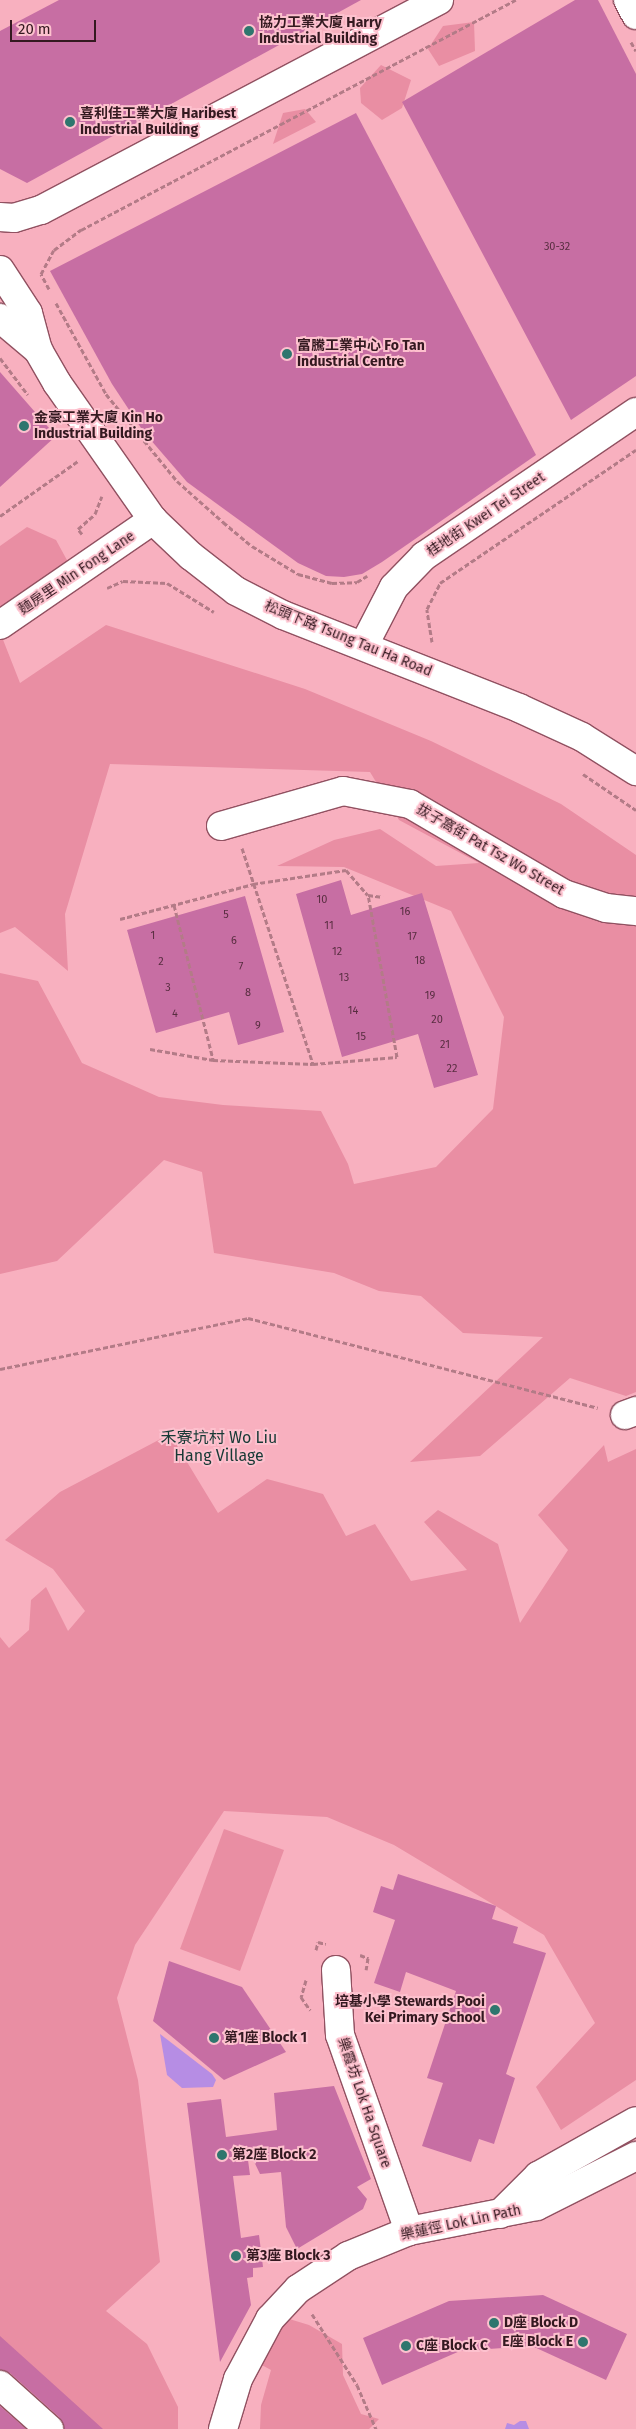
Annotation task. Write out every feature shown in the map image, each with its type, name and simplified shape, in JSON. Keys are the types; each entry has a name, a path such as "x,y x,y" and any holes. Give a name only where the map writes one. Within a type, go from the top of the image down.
{"street":[{"path":"0,217 14,218 40,210 439,0"},
{"path":"628,0 636,15"},
{"name":"松頭下路 Tsung Tau Ha Road","path":"0,270 28,313 38,350 57,384 154,520 236,590 283,615 364,644 554,724 636,770"},
{"name":"松頭下路 Tsung Tau Ha Road","path":"0,318 38,350"},
{"name":"桂地街 Kwei Tei Street","path":"364,644 394,588 424,556 636,412"},
{"name":"麵房里 Min Fong Lane","path":"0,625 154,520"},
{"name":"拔子窩街 Pat Tsz Wo Street","path":"227,824 343,791 410,804 557,891 599,906 636,911"},
{"name":"樂霞坊 Lok Ha Square","path":"336,1970 340,2035 409,2231"},
{"path":"500,2214 538,2176 636,2121"},
{"name":"樂蓮徑 Lok Lin Path","path":"223,2429 242,2371 270,2318 298,2289 348,2256 409,2231 537,2206 636,2156"},
{"path":"0,2385 49,2429"}],"path":[{"path":"50,291 41,274 54,250 81,230 516,0"},
{"path":"55,300 106,394 177,481 223,522 252,546 298,574 332,583 357,582 370,574"},
{"path":"0,357 32,400"},
{"path":"435,645 430,640 427,609 440,584 636,450"},
{"path":"73,453 84,467"},
{"path":"0,516 79,460"},
{"path":"98,487 102,494 95,514 78,529 123,581"},
{"path":"100,591 123,581 167,583 220,615"},
{"path":"575,768 636,810"},
{"path":"227,824 253,884 313,1064"},
{"path":"120,919 253,884 346,870 368,895 397,1057 313,1064 213,1060 150,1049"},
{"path":"368,895 383,897"},
{"path":"174,905 213,1060"},
{"path":"0,1369 248,1318 630,1413"},
{"path":"310,2312 357,2385 376,2429"}],"shaded area":[{"path":"474,22 475,51 439,66 428,49 443,26"},
{"path":"381,65 411,80 402,108 382,120 361,103 360,88"},
{"path":"305,109 316,122 273,144 283,113"},
{"path":"27,527 56,540 68,562 0,610 0,546"},
{"path":"106,625 305,689 431,741 561,804 636,855 636,1392 626,1396 570,1378 480,1456 410,1462 543,1337 463,1333 421,1296 379,1291 334,1273 214,1253 202,1172 164,1160 57,1261 0,1274 0,973 38,981 82,1063 159,1097 223,1105 321,1111 348,1164 354,1184 436,1167 493,1109 504,1017 451,911 344,867 277,866 334,840 380,829 436,866 479,863 399,820 370,772 110,764 65,914 68,971 15,927 0,933 0,632 20,683"},
{"path":"170,1434 218,1513 267,1479 323,1494 346,1536 375,1524 411,1581 467,1570 424,1522 438,1510 498,1544 520,1623 568,1550 538,1515 604,1445 608,1462 636,1449 636,2080 561,2130 536,2087 595,2023 544,1935 394,1845 327,1817 224,1811 135,1945 117,1998 138,2080 160,2262 106,2311 147,2344 178,2407 178,2429 73,2429 36,2384 0,2368 0,1637 9,1648 29,1630 31,1600 46,1587 68,1631 85,1611 53,1569 5,1540 60,1492"},
{"path":"224,1829 284,1850 240,1971 180,1949"},
{"path":"160,2034 212,2074 216,2080 213,2087 182,2088 167,2075"},
{"path":"286,2318 309,2325 342,2344 343,2375 361,2414 379,2419 369,2429 260,2429 261,2405 271,2370 258,2363"},
{"path":"520,2421 526,2421 529,2429 505,2429 507,2423 514,2425"}],"building":[{"name":"喜利佳工業大廈 Haribest Industrial Building","path":"59,0 361,0 27,183 0,169 0,31"},
{"path":"575,0 598,0 636,74 636,376 571,420 402,102"},
{"name":"富騰工業中心 Fo Tan Industrial Centre","path":"356,113 536,455 382,562 362,574 344,577 326,576 298,563 187,482 143,431 112,384 50,271"},
{"name":"金豪工業大廈 Kin Ho Industrial Building","path":"0,372 56,436 0,487"},
{"path":"341,880 351,915 422,893 478,1075 434,1088 418,1034 342,1057 296,894"},
{"path":"245,896 284,1032 238,1045 229,1012 156,1033 127,930"},
{"path":"398,1874 496,1906 492,1919 518,1927 513,1943 546,1953 506,2074 515,2078 494,2144 479,2139 471,2162 422,2146 443,2083 427,2078 456,1991 406,1972 400,1992 374,1983 395,1920 373,1912 381,1886 393,1890"},
{"path":"169,1961 242,1987 286,2052 224,2080 153,2021"},
{"path":"334,2086 371,2179 357,2187 367,2199 363,2209 297,2249 286,2227 281,2172 260,2174 246,2145 250,2175 233,2176 241,2238 259,2235 263,2267 253,2268 253,2277 247,2278 251,2305 220,2362 187,2103 221,2099 226,2137 277,2130 274,2093"},
{"path":"543,2295 627,2334 606,2380 532,2346 460,2351 382,2385 363,2338 449,2301"},
{"path":"0,2336 103,2429 64,2429 59,2417 10,2373 0,2370"},
{"path":"0,2406 26,2429 0,2429"}],"place":[{"name":"協力工業大廈 Harry Industrial Building","path":"249,31"},
{"name":"喜利佳工業大廈 Haribest Industrial Building","path":"70,122"},
{"name":"富騰工業中心 Fo Tan Industrial Centre","path":"287,354"},
{"name":"金豪工業大廈 Kin Ho Industrial Building","path":"24,426"},
{"name":"培基小學 Stewards Pooi Kei Primary School","path":"495,2010"},
{"name":"第1座 Block 1","path":"214,2038"},
{"name":"第2座 Block 2","path":"222,2155"},
{"name":"第3座 Block 3","path":"236,2256"},
{"name":"D座 Block D","path":"494,2323"},
{"name":"E座 Block E","path":"583,2342"},
{"name":"C座 Block C","path":"406,2346"}],"district":[{"name":"禾寮坑村 Wo Liu Hang Village","path":"219,1447"}]}
